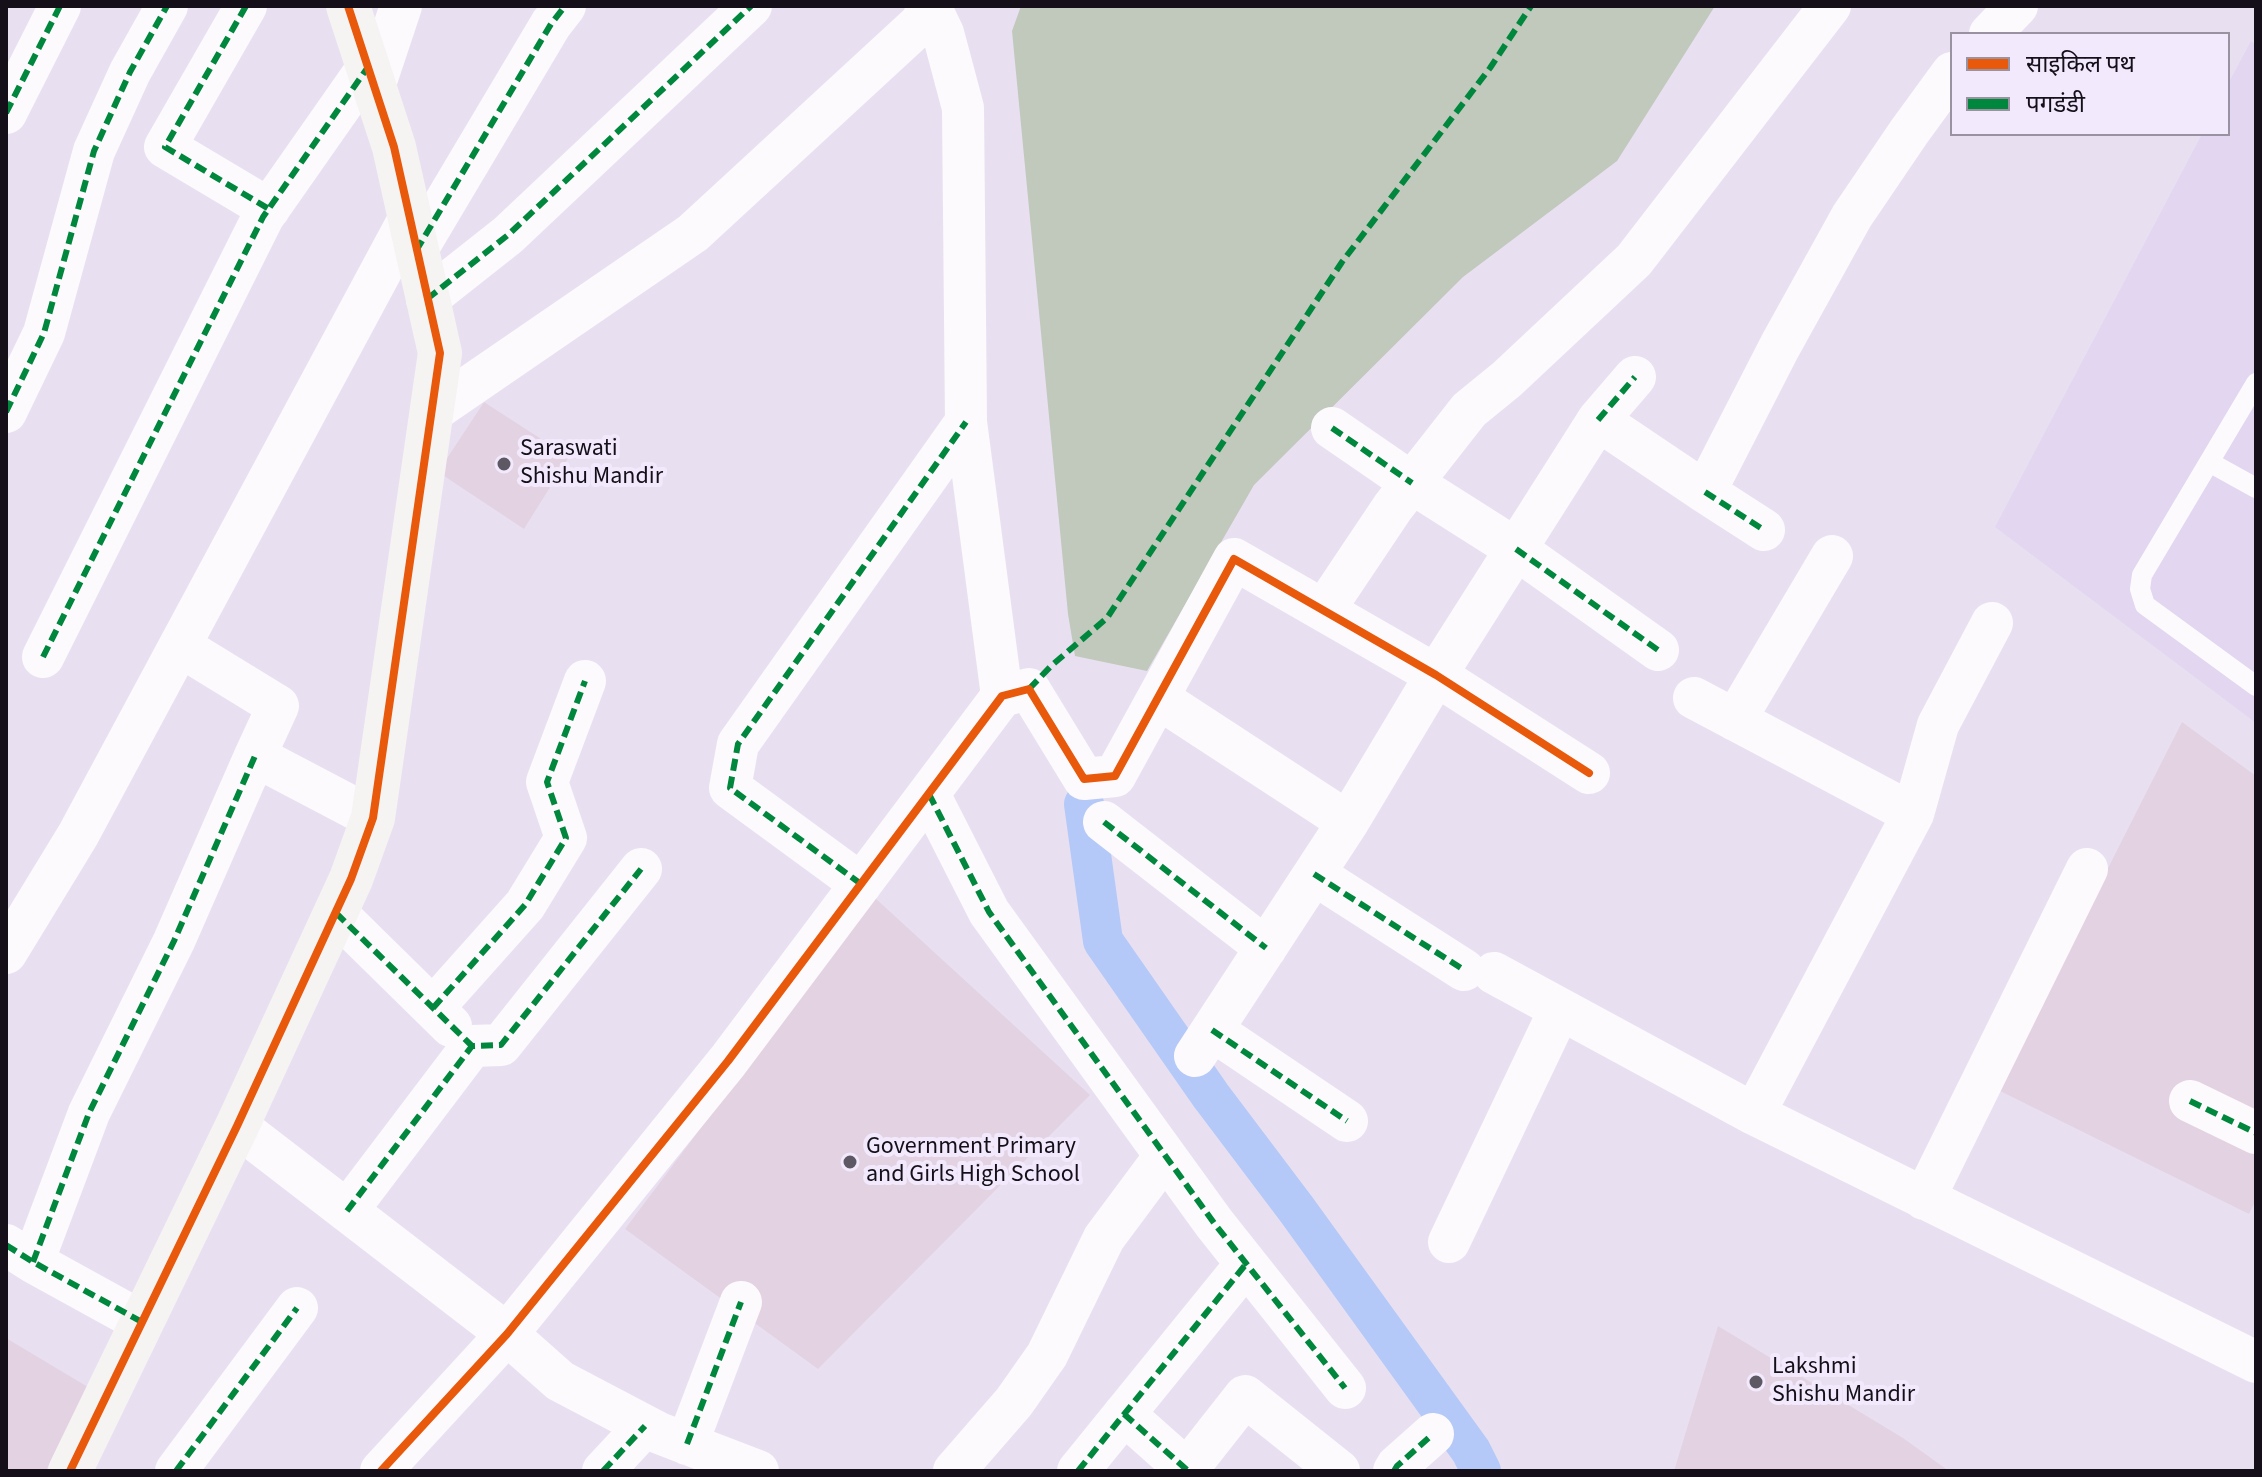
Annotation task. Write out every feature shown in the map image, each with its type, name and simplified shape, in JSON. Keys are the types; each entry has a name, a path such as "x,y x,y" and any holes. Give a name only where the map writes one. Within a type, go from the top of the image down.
{"street":[{"path":"6,113 60,6"},
{"path":"6,412 44,333 94,151 130,72 167,6"},
{"path":"246,6 165,147 269,209"},
{"path":"70,1471 336,913 373,818 440,353 394,147 348,6"},
{"path":"43,657 269,209 371,77 401,6"},
{"path":"6,953 78,835 180,646 413,235 565,6"},
{"path":"427,299 508,235 751,6"},
{"path":"432,412 693,233 923,21 929,6"},
{"path":"929,6 943,33 963,108 966,422 1002,696"},
{"path":"1324,610 1393,507 1469,410 1507,379 1634,260 1830,6"},
{"path":"1992,32 2017,6"},
{"path":"1705,492 1780,346 1852,216 1950,76"},
{"path":"1347,1121 1204,1043 1348,822 1436,675 1598,420 1635,377"},
{"path":"1598,420 1764,530"},
{"path":"861,884 730,788 738,744 966,422"},
{"path":"1332,428 1516,549 1658,650"},
{"path":"1735,720 1832,556"},
{"path":"381,1471 507,1334 728,1061 1002,696 1029,689 1084,779 1115,776 1234,559 1436,675 1589,773"},
{"path":"1754,1114 1913,814 1938,725 1992,623"},
{"path":"142,1322 20,1254 174,941 278,706 180,646"},
{"path":"433,1008 525,905 566,838 547,782 585,681"},
{"path":"1158,698 1348,822"},
{"path":"1694,698 1913,814"},
{"path":"255,756 373,818"},
{"path":"929,794 989,912 1165,1156 1345,1388"},
{"path":"1104,822 1266,948"},
{"path":"336,913 472,1046 501,1045 641,869"},
{"path":"1924,1199 2087,869"},
{"path":"1314,874 1479,971 1560,1009 1754,1114 2256,1362"},
{"path":"1449,1242 1560,1009"},
{"path":"347,1211 472,1046"},
{"path":"2190,1101 2256,1133"},
{"path":"237,1126 507,1334 560,1381 645,1426 758,1471"},
{"path":"954,1471 1014,1402 1047,1355 1104,1238 1165,1156"},
{"path":"1078,1471 1246,1264"},
{"path":"687,1444 741,1302"},
{"path":"176,1471 297,1308"},
{"path":"1124,1414 1187,1470 1245,1396 1339,1471"},
{"path":"603,1471 645,1426"},
{"path":"1394,1471 1433,1434"}],"lane":[{"path":"2256,383 2142,575 2140,589 2145,605 2256,686"},
{"path":"2209,462 2256,488"}],"shaded area":[{"path":"1021,6 1715,6 1617,161 1463,277 1254,485 1147,671 1075,656 1068,614 1012,31"},
{"path":"2251,41 2256,45 2256,723 1995,527 2201,136 2230,136 2230,80"},
{"name":"Saraswati Shishu Mandir","path":"484,402 569,457 524,529 438,472"},
{"path":"2182,722 2256,776 2256,1200 2249,1214 1996,1089"},
{"name":"Government Primary and Girls High School","path":"874,897 1090,1095 818,1369 625,1229"},
{"name":"Lakshmi Shishu Mandir","path":"1718,1326 1903,1438 1949,1471 1674,1471"},
{"path":"6,1338 88,1387 46,1471 6,1471"}],"waterway":[{"path":"1084,804 1103,941 1211,1096 1471,1451 1481,1471"}],"marked path":[{"path":"6,113 60,6"},
{"path":"6,412 44,333 94,151 130,72 167,6"},
{"path":"246,6 165,147 269,209"},
{"path":"416,251 551,24 565,6"},
{"path":"427,299 508,235 751,6"},
{"path":"1029,689 1107,618 1342,262 1490,68 1531,6"},
{"path":"43,657 263,217 368,67"},
{"path":"1598,420 1635,377"},
{"path":"861,884 730,788 738,744 966,422"},
{"path":"1332,428 1412,483"},
{"path":"1705,492 1764,530"},
{"path":"1516,549 1658,650"},
{"path":"433,1008 525,905 566,838 547,782 585,681"},
{"path":"33,1262 89,1113 174,941 255,756"},
{"path":"929,794 989,912 1214,1223 1345,1388"},
{"path":"1104,822 1266,948"},
{"path":"347,1211 472,1046 501,1045 641,869"},
{"path":"1314,874 1464,970"},
{"path":"336,913 472,1046"},
{"path":"1212,1030 1347,1121"},
{"path":"2190,1101 2256,1133"},
{"path":"6,1245 142,1322"},
{"path":"1078,1471 1246,1264"},
{"path":"687,1444 741,1302"},
{"path":"176,1471 297,1308"},
{"path":"1124,1414 1187,1470"},
{"path":"603,1471 645,1426"},
{"path":"1394,1471 1433,1434"}],"cycle path":[{"path":"70,1471 237,1126 351,879 373,818 440,353 394,147 348,6"},
{"path":"381,1471 507,1334 728,1061 1002,696 1029,689 1084,779 1115,776 1234,559 1436,675 1589,773"}],"place":[{"name":"Saraswati Shishu Mandir","path":"504,464"},
{"name":"Government Primary and Girls High School","path":"850,1162"},
{"name":"Lakshmi Shishu Mandir","path":"1756,1382"}]}
